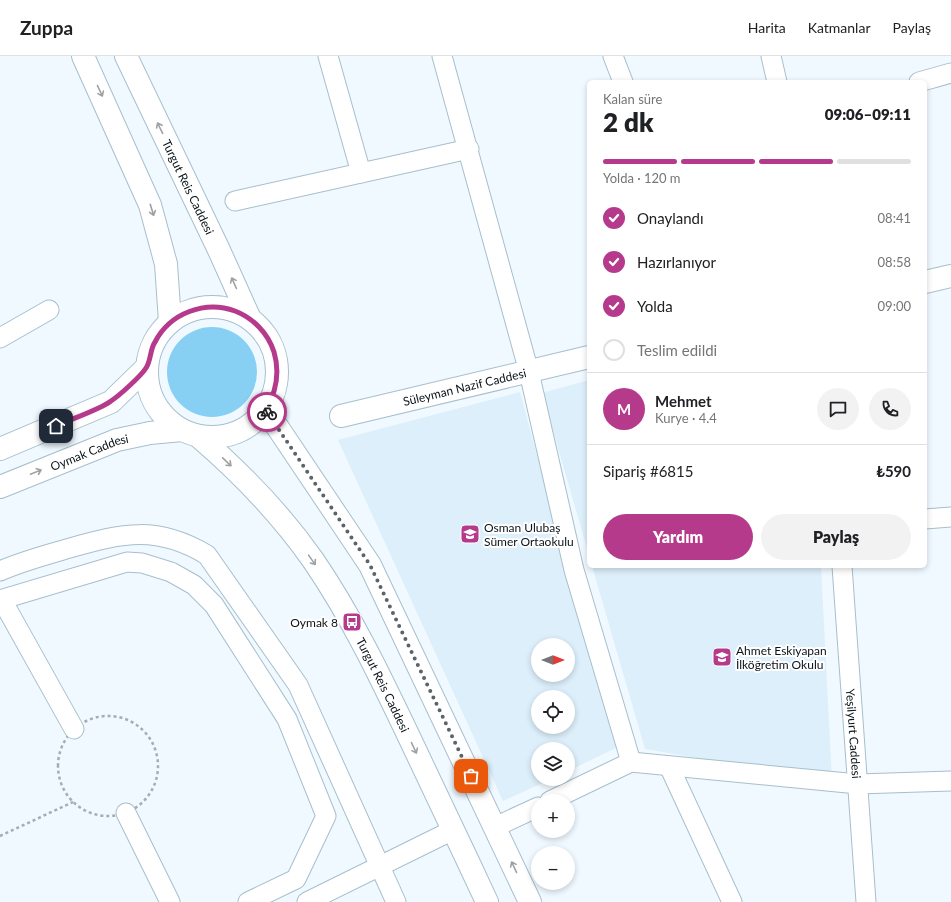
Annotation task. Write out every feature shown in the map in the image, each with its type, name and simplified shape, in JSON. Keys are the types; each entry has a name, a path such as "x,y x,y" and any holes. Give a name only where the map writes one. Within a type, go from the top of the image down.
{"street":[{"path":"83,56 150,205 166,264 170,322"},
{"name":"Turgut Reis Caddesi","path":"126,56 218,248 250,319"},
{"path":"328,56 361,173"},
{"path":"442,56 469,149 529,372 574,570 631,762"},
{"path":"613,56 622,80"},
{"path":"771,56 777,80"},
{"path":"926,80 951,73"},
{"path":"236,201 469,149"},
{"path":"927,282 951,276"},
{"path":"209,307 234,311 250,319 267,337 276,361 276,387 266,410 247,427 232,435 215,438 190,433 168,421 157,408 150,392 147,367 154,342 170,322 185,313 209,307"},
{"path":"0,338 49,310"},
{"name":"Süleyman Nazif Caddesi","path":"341,416 587,358"},
{"path":"0,449 110,402 147,367"},
{"path":"266,410 370,565 530,902"},
{"name":"Oymak Caddesi","path":"0,487 116,440 150,433 190,433"},
{"name":"Turgut Reis Caddesi","path":"190,433 243,477 264,499 303,547 333,590 370,655 487,902"},
{"path":"927,519 951,517"},
{"path":"0,571 23,561 123,535 143,534 163,537 194,547 207,555 298,685 396,902"},
{"path":"74,729 1,600 127,562 157,566 194,585 214,605 287,719 326,816 296,879 248,902"},
{"name":"Yeşilyurt Caddesi","path":"842,568 866,902"},
{"path":"565,794 631,762 858,784 951,781"},
{"path":"669,766 732,902"},
{"path":"495,827 531,810"},
{"path":"126,813 170,902"},
{"path":"307,902 453,830"}],"path":[{"path":"106,716 118,716 139,726 148,735 157,756 157,779 146,800 126,813 104,816 82,809 73,802 61,782 59,771 62,748 74,729 84,722 94,718 106,716"},
{"path":"0,836 73,802"}],"shaded area":[{"path":"212,327 229,330 244,340 254,355 257,372 254,389 244,404 229,414 212,417 195,414 180,404 170,389 167,372 170,355 180,340 195,330"},
{"path":"587,381 587,548 542,393"},
{"name":"Osman Ulubaş Sümer Ortaokulu","path":"520,392 583,628 618,747 575,768 575,742 531,742 531,786 536,786 503,801 338,440"},
{"name":"Ahmet Eskiyapan İlköğretim Okulu","path":"593,568 821,568 832,781 645,749"}],"way so far":[{"path":"267,412 370,565 471,776"}],"place":[{"name":"Osman Ulubaş Sümer Ortaokulu","path":"470,534"},
{"name":"Oymak 8","path":"352,622"},
{"name":"Ahmet Eskiyapan İlköğretim Okulu","path":"722,657"}],"route":[{"path":"56,426 110,402 147,367 154,342 170,322 185,313 209,307 218,307 242,314 256,324 267,337 276,361 277,378 276,387 266,410 267,412"}]}
